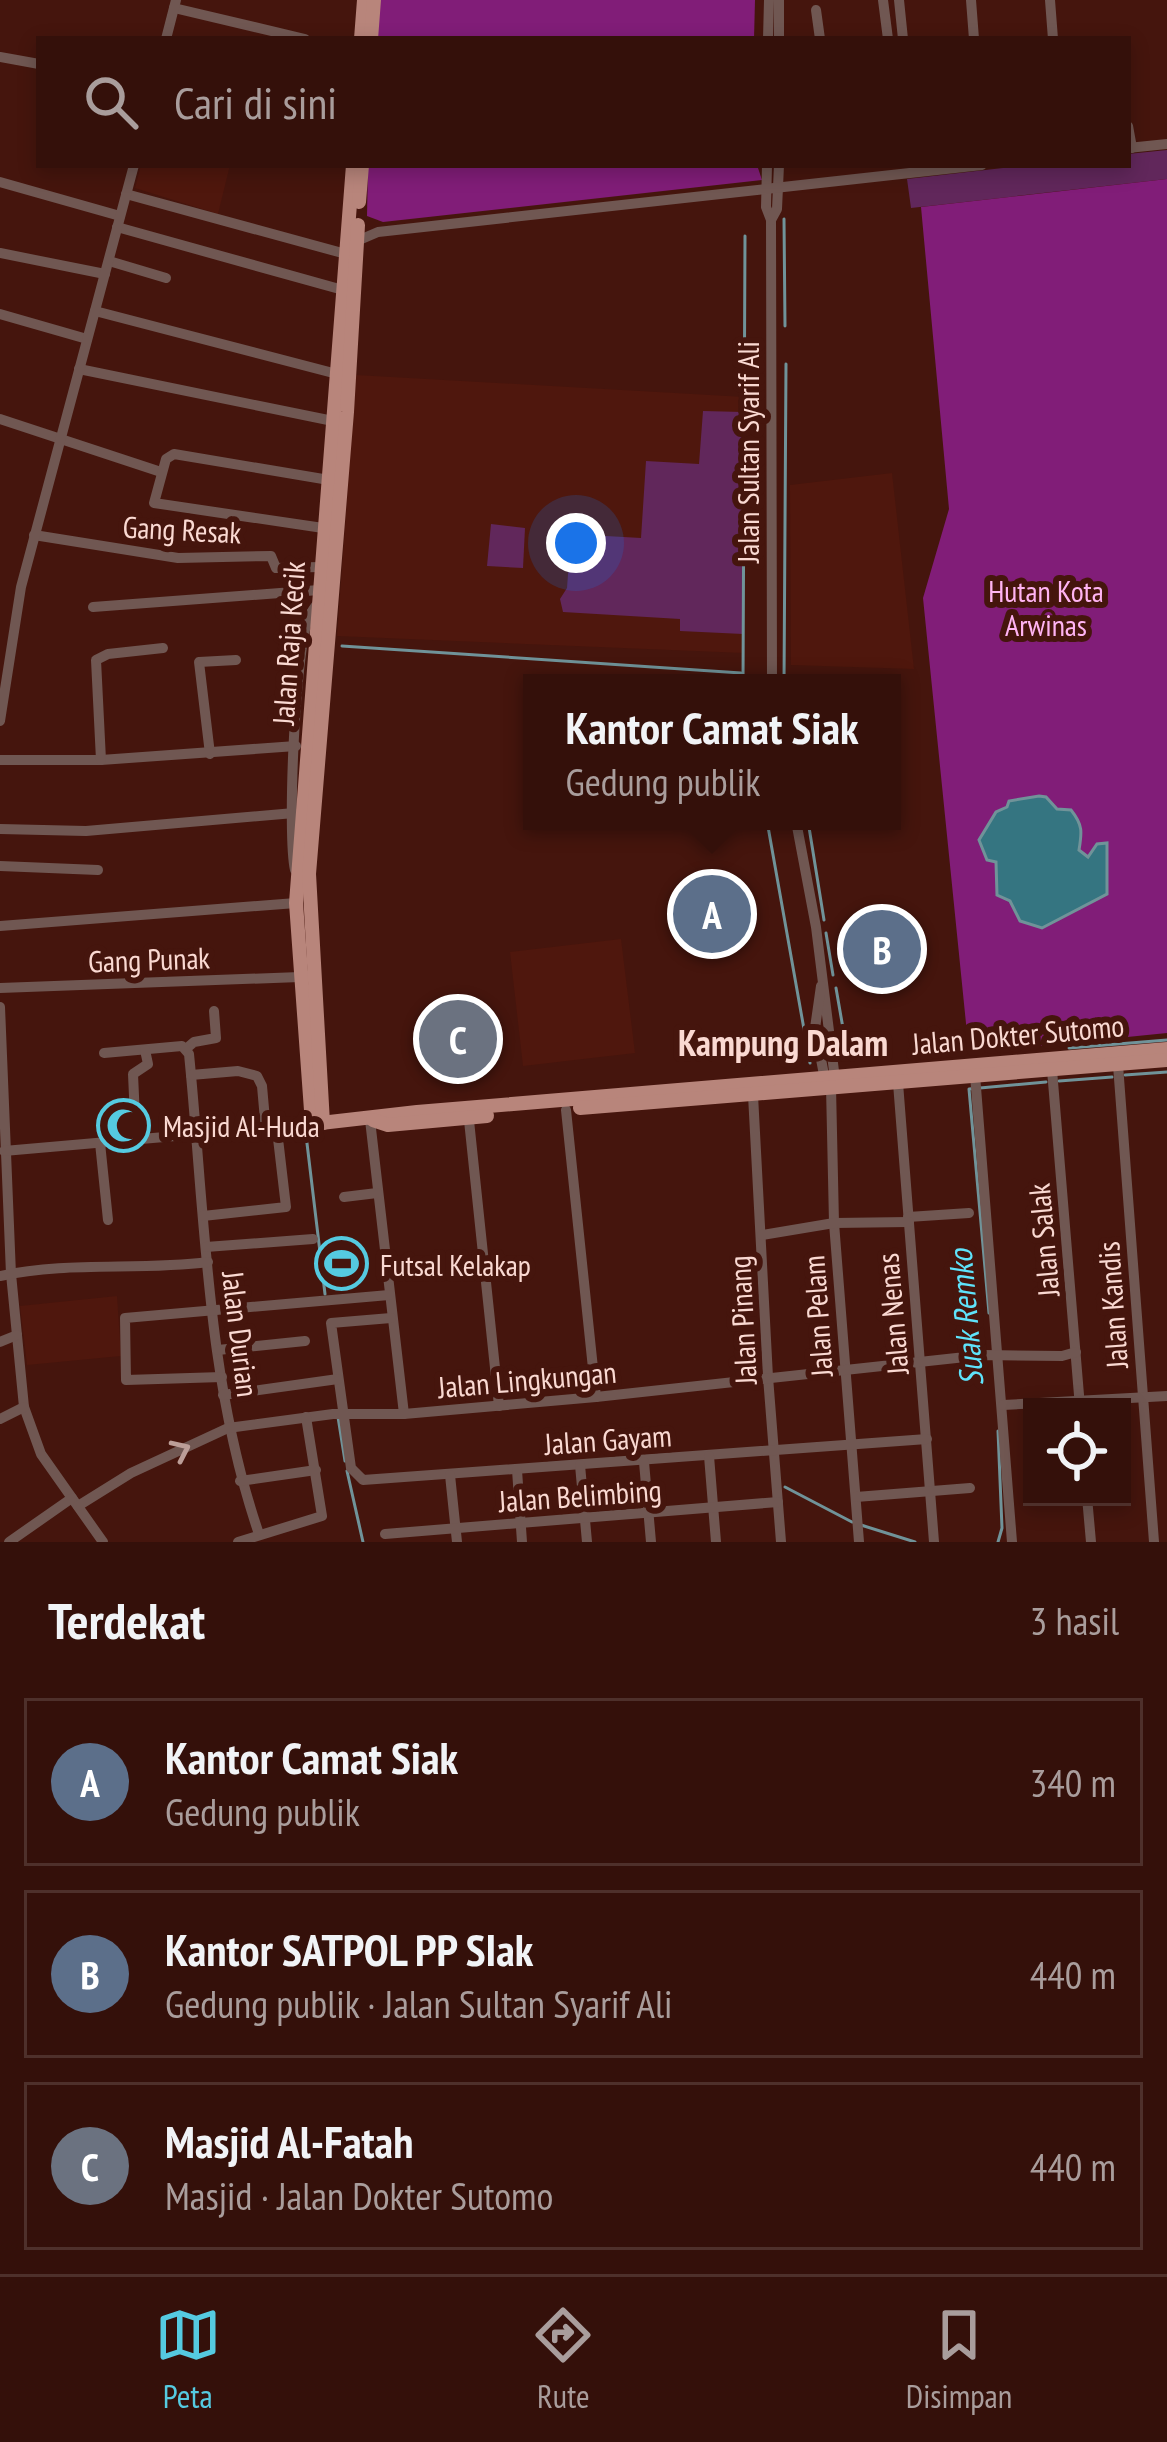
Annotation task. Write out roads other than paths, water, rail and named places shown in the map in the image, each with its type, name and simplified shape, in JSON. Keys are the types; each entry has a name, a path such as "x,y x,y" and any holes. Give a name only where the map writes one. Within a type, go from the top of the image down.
{"main road":[{"path":"361,36 364,0"},
{"path":"371,36 374,0"},
{"name":"Jalan Raja Kecik","path":"310,1029 300,977 296,903 303,873 347,412 352,168"},
{"name":"Jalan Raja Kecik","path":"317,1124 303,873 323,528 343,290 358,220 362,168"},
{"name":"Jalan Dokter Sutomo","path":"317,1124 371,1120 388,1125 468,1112 1080,1062 1167,1048"},
{"name":"Jalan Dokter Sutomo","path":"468,1112 566,1110 753,1095 830,1081 976,1084 1080,1062 1118,1065 1167,1060"}],"street":[{"path":"768,36 769,0"},
{"path":"779,0 779,36"},
{"path":"884,0 888,36"},
{"path":"899,0 903,36"},
{"path":"971,0 974,36"},
{"path":"1050,0 1053,36"},
{"path":"167,36 175,4 294,36"},
{"path":"816,10 820,36"},
{"path":"0,57 36,63"},
{"path":"1131,148 1167,144"},
{"path":"0,721 14,620 34,535 133,168"},
{"name":"Jalan Sultan Syarif Ali","path":"767,168 778,209 771,220 772,674"},
{"name":"Jalan Sultan Syarif Ali","path":"773,187 778,168"},
{"path":"836,168 837,181"},
{"path":"126,194 351,247 379,232 909,169"},
{"path":"0,182 343,290"},
{"path":"358,220 379,232"},
{"path":"0,253 166,278"},
{"path":"95,311 337,374"},
{"path":"0,314 88,339"},
{"path":"79,369 333,421"},
{"path":"0,419 161,472"},
{"path":"323,528 154,503 166,459 174,454 328,480"},
{"name":"Gang Resak","path":"34,535 178,558 271,556 282,571 320,567"},
{"path":"93,607 318,597 306,625 296,746 292,858 303,873"},
{"path":"0,615 14,620"},
{"path":"101,760 96,660 102,655 163,648"},
{"path":"210,754 199,662 236,660"},
{"path":"0,760 101,760 296,746"},
{"path":"0,829 86,831 294,813"},
{"name":"Jalan Pelam","path":"798,830 823,982 814,1012 830,1081 835,1223 858,1531"},
{"path":"0,866 98,870"},
{"path":"0,926 296,903"},
{"name":"Gang Punak","path":"0,988 300,977"},
{"path":"0,1007 5,1275 17,1335 23,1407 41,1454 103,1542"},
{"path":"104,1053 187,1048 216,1038 214,1010"},
{"name":"Jalan Durian","path":"187,1048 218,1350 250,1539"},
{"path":"136,1141 132,1084 134,1074 148,1064 145,1049"},
{"name":"Jalan Kandis","path":"1118,1065 1154,1542"},
{"name":"Jalan Salak","path":"1052,1070 1080,1398"},
{"path":"191,1075 238,1071 257,1076 286,1207 203,1216"},
{"name":"Jalan Nenas","path":"898,1083 934,1541"},
{"path":"976,1084 1012,1542"},
{"name":"Jalan Pinang","path":"753,1095 781,1542"},
{"path":"566,1110 596,1397"},
{"path":"468,1112 500,1406"},
{"path":"371,1120 404,1414"},
{"name":"Jalan Dokter Sutomo","path":"4,1152 317,1124"},
{"path":"100,1143 108,1220"},
{"path":"344,1196 377,1193"},
{"path":"762,1235 835,1223 969,1214"},
{"path":"206,1247 313,1239"},
{"path":"5,1275 208,1262"},
{"path":"222,1377 126,1380 125,1318 389,1295"},
{"path":"338,1414 331,1323 391,1318"},
{"path":"0,1342 17,1335"},
{"path":"218,1350 305,1341"},
{"name":"Jalan Lingkungan","path":"9,1542 75,1502 228,1427 338,1414 404,1414 596,1397 984,1355 1076,1352"},
{"path":"224,1395 338,1379"},
{"path":"1131,1399 1167,1396"},
{"path":"1003,1405 1023,1405"},
{"path":"0,1419 23,1407"},
{"name":"Jalan Gayam","path":"338,1414 351,1468 358,1478 927,1439"},
{"path":"250,1539 322,1516 305,1417"},
{"path":"709,1456 716,1542"},
{"path":"644,1462 652,1542"},
{"path":"580,1465 587,1542"},
{"path":"241,1481 316,1470"},
{"path":"517,1470 522,1542"},
{"path":"450,1475 457,1535"},
{"path":"856,1497 970,1488"},
{"name":"Jalan Belimbing","path":"385,1534 457,1535 521,1523 778,1502"},
{"path":"1088,1506 1090,1542"}],"water":[{"path":"1039,796 1057,809 1071,810 1081,829 1079,850 1088,857 1097,844 1107,843 1107,894 1042,928 1020,921 1010,901 997,895 996,862 987,860 979,840 1009,801"}],"waterway":[{"path":"784,219 785,326"},
{"path":"743,674 745,236"},
{"path":"784,674 786,364"},
{"path":"342,646 741,673"},
{"path":"769,830 810,1063"},
{"path":"809,830 824,920"},
{"path":"826,933 833,975"},
{"path":"836,988 848,1057"},
{"path":"1069,1048 1167,1040"},
{"path":"1125,1075 1167,1072"},
{"path":"1059,1081 1112,1077"},
{"name":"Suak Remko","path":"989,1313 969,1089 1046,1082"},
{"path":"306,1135 325,1294"},
{"path":"338,1417 345,1461"},
{"name":"Suak Remko","path":"998,1431 1002,1528 998,1542"},
{"path":"347,1471 363,1542"},
{"path":"785,1487 852,1522"},
{"path":"861,1525 915,1542"}],"place":[{"name":"Kantor Camat Siak","path":"712,914"},
{"name":"Kantor SATPOL PP SIak","path":"882,949"},
{"name":"Masjid Al-Fatah","path":"458,1039"},
{"name":"Masjid Al-Huda","path":"124,1125"},
{"name":"Futsal Kelakap","path":"341,1264"}],"district":[{"name":"Kampung Dalam","path":"783,1042"}],"park label":[{"name":"Hutan Kota Arwinas","path":"1046,607"}]}
